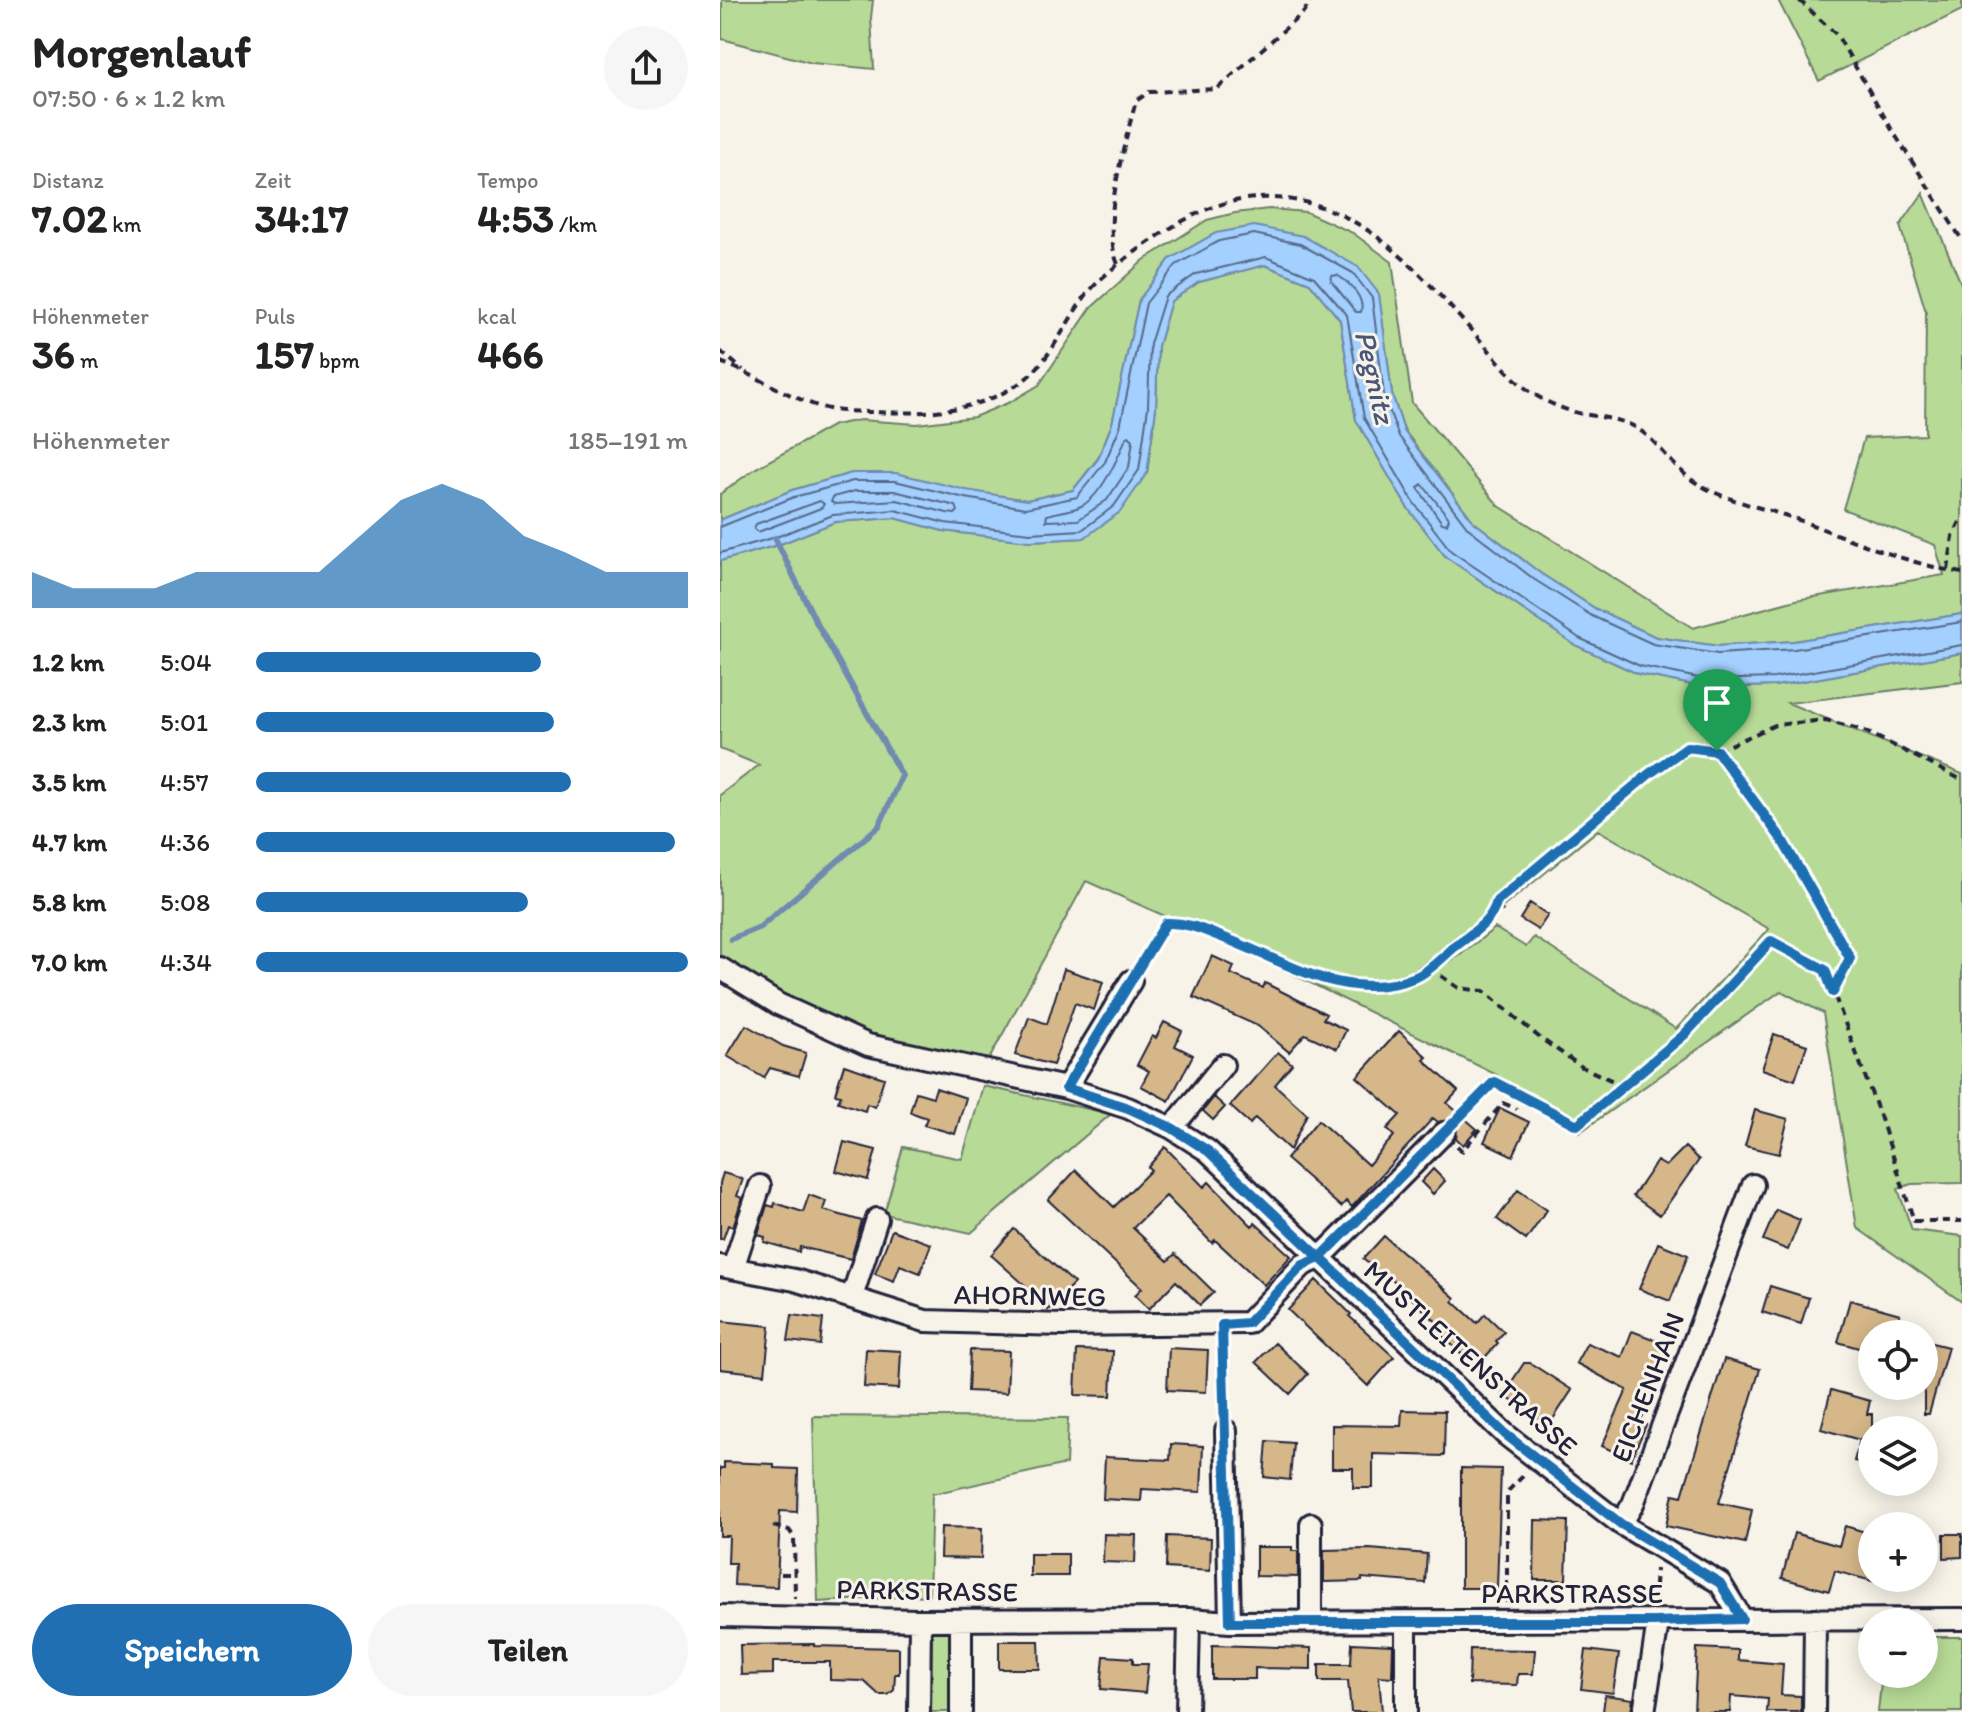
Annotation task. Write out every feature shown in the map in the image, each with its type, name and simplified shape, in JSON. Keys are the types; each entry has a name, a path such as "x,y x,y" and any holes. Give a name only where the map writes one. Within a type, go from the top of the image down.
{"street":[{"name":"MUSTLEITENSTRASSE","path":"720,968 778,1004 868,1045 1066,1088 1128,1108 1172,1128 1208,1151 1505,1434 1621,1524 1720,1583 1742,1619"},
{"path":"1066,1088 1131,981"},
{"path":"1172,1128 1223,1065"},
{"name":"AHORNWEG","path":"726,1267 795,1280 925,1321 1063,1325 1248,1323 1303,1265 1320,1258 1444,1133"},
{"name":"EICHENHAIN","path":"1621,1524 1633,1504 1753,1185"},
{"path":"726,1267 760,1186"},
{"path":"852,1297 877,1219"},
{"path":"1226,1431 1230,1622"},
{"path":"1311,1524 1311,1622"},
{"name":"PARKSTRASSE","path":"720,1616 920,1620 1189,1619 1230,1622 1962,1619"},
{"path":"1187,1712 1189,1619"},
{"path":"1814,1712 1815,1619"},
{"path":"919,1712 920,1620"},
{"path":"961,1620 961,1712"},
{"path":"1406,1621 1406,1712"},
{"path":"1644,1712 1656,1622"}],"path":[{"path":"1118,264 1111,249 1117,172 1136,101 1149,92 1217,89 1304,12 1311,0"},
{"path":"1799,0 1837,35 1892,130 1962,240"},
{"path":"720,362 834,410 905,413 956,409 985,402 1029,376 1058,341 1085,296 1118,264 1178,222 1239,199 1268,198 1308,203 1362,228 1415,268 1512,376 1547,402 1634,427 1685,475 1712,491 1884,554 1962,573"},
{"path":"720,351 747,373"},
{"path":"1948,571 1953,536 1962,518"},
{"path":"1493,917 1497,901 1649,774 1687,747 1717,751 1775,725 1826,720 1863,730 1962,780"},
{"path":"1717,751 1781,838 1850,958 1833,992"},
{"path":"1131,981 1166,923 1180,922 1244,945 1302,972 1342,984 1384,987 1420,975 1503,909"},
{"path":"1517,1109 1503,1103 1462,1151 1444,1133 1494,1082 1577,1125 1684,1035 1771,941 1825,970 1880,1116 1914,1221 1962,1221"},
{"path":"1429,968 1459,988 1484,991 1540,1038 1582,1067 1624,1086"},
{"path":"1222,1325 1226,1431"},
{"path":"1507,1621 1507,1492 1525,1474"},
{"path":"773,1526 789,1530 794,1537 795,1617"},
{"path":"1656,1622 1657,1562"},
{"path":"781,1574 795,1574"}],"green space":[{"path":"722,0 873,0 874,69 812,63 722,39"},
{"path":"1778,0 1962,0 1962,10 1819,81"},
{"path":"1923,193 1962,286 1962,614 1794,641 1718,646 1656,637 1596,609 1540,573 1474,522 1404,430 1392,394 1379,295 1216,233 1170,259 1139,300 1112,424 1098,458 1073,490 1027,500 852,473 792,490 720,520 720,494 756,468 834,425 860,420 917,424 974,417 1010,402 1039,385 1091,308 1144,260 1207,220 1269,209 1306,212 1353,233 1392,262 1412,403 1499,506 1693,628 1796,600 1944,575 1935,545 1843,509 1864,438 1925,435 1926,312 1900,226"},
{"path":"1265,265 1310,283 1340,320 1356,420 1407,507 1446,557 1575,645 1638,674 1707,688 1775,686 1962,653 1962,682 1788,703 1962,774 1962,1183 1911,1184 1898,1189 1912,1230 1962,1236 1962,1302 1857,1228 1823,1013 1781,991 1580,1132 1494,1088 1497,1075 1262,959 1086,881 987,1063 872,1037 786,999 720,956 720,795 759,765 720,749 720,561 778,545 835,522 895,518 943,531 1030,541 1084,538 1147,473 1156,408 1158,346 1171,301 1199,282","holes":["1598,830 1769,929 1676,1029 1534,937 1526,947 1495,928 1459,956 1405,985 1403,978 1472,932"]},
{"path":"983,1086 1111,1114 971,1233 884,1214 903,1147 962,1159"},
{"path":"813,1416 1068,1418 1066,1464 932,1494 929,1595 818,1602"},
{"path":"932,1631 957,1632 957,1712 931,1712"},
{"path":"1938,1637 1962,1637 1962,1712 1878,1712 1881,1688 1938,1688"}],"water":[{"name":"Pegnitz","path":"1254,226 1303,236 1358,267 1379,294 1392,394 1404,431 1474,522 1540,573 1596,609 1656,637 1718,646 1794,641 1962,614 1962,653 1775,686 1707,688 1638,674 1575,645 1446,557 1407,507 1356,420 1340,320 1310,283 1265,265 1199,282 1171,301 1158,346 1156,408 1147,473 1120,512 1084,538 1030,541 943,531 895,518 835,522 778,545 720,561 720,520 792,490 852,473 896,473 966,490 1027,500 1073,490 1098,459 1112,424 1139,300 1170,259 1216,233"}],"building":[{"path":"1530,903 1548,915 1538,930 1520,919"},
{"path":"1212,956 1234,966 1231,974 1263,988 1265,983 1326,1014 1323,1019 1346,1030 1337,1049 1305,1034 1289,1052 1258,1026 1193,997"},
{"path":"1064,969 1103,982 1094,1010 1075,1003 1053,1065 1015,1055 1029,1017 1047,1024"},
{"path":"1164,1022 1182,1031 1175,1046 1193,1055 1169,1101 1141,1086 1149,1071 1137,1065 1152,1036 1156,1038"},
{"path":"746,1025 783,1046 806,1053 799,1076 770,1068 764,1078 727,1056"},
{"path":"1399,1031 1427,1057 1424,1060 1458,1091 1447,1103 1477,1129 1463,1145 1456,1138 1457,1130 1453,1123 1447,1120 1438,1122 1433,1118 1352,1207 1346,1201 1341,1207 1286,1159 1318,1120 1368,1165 1394,1136 1387,1129 1400,1115 1357,1077"},
{"path":"1774,1034 1807,1045 1795,1080 1762,1069"},
{"path":"1278,1052 1292,1064 1275,1085 1307,1114 1290,1150 1255,1118 1250,1124 1230,1106"},
{"path":"844,1065 884,1078 875,1107 867,1104 865,1111 838,1102 841,1095 835,1094"},
{"path":"936,1088 966,1098 955,1134 924,1125 927,1118 910,1112 916,1092 933,1097"},
{"path":"1214,1097 1225,1107 1213,1120 1203,1111"},
{"path":"1500,1108 1529,1122 1513,1156 1484,1142"},
{"path":"1755,1110 1788,1119 1779,1154 1745,1146"},
{"path":"844,1142 876,1150 868,1180 836,1171"},
{"path":"1165,1147 1204,1187 1209,1182 1252,1226 1255,1223 1291,1256 1264,1285 1215,1240 1212,1243 1166,1196 1133,1228 1168,1261 1175,1254 1214,1292 1200,1305 1176,1281 1149,1309 1135,1295 1142,1288 1048,1200 1076,1170 1114,1207 1151,1170 1148,1167"},
{"path":"1685,1147 1699,1160 1660,1215 1633,1196 1657,1161 1666,1166"},
{"path":"1433,1169 1445,1181 1433,1194 1421,1182"},
{"path":"723,1173 743,1179 737,1196 742,1198 733,1227 728,1225 723,1239 720,1239 720,1183"},
{"path":"1518,1190 1547,1210 1526,1240 1497,1219"},
{"path":"809,1195 826,1201 823,1210 862,1221 851,1259 800,1247 799,1252 764,1242 765,1237 758,1235 767,1205 774,1207 775,1203 803,1212"},
{"path":"1776,1210 1800,1220 1788,1250 1763,1240"},
{"path":"1014,1229 1074,1283 1048,1310 1034,1297 1036,1295 991,1255"},
{"path":"892,1230 931,1244 920,1273 900,1265 894,1281 875,1274"},
{"path":"1384,1236 1455,1298 1453,1301 1477,1323 1485,1314 1504,1332 1476,1367 1440,1334 1444,1329 1390,1278 1388,1281 1363,1259"},
{"path":"1658,1243 1688,1255 1670,1301 1639,1289"},
{"path":"1316,1280 1351,1314 1349,1316 1394,1357 1368,1386 1288,1310"},
{"path":"1770,1286 1809,1298 1801,1324 1762,1312"},
{"path":"1850,1300 1900,1314 1898,1320 1858,1320 1858,1348 1838,1342"},
{"path":"792,1315 823,1319 820,1345 788,1341"},
{"path":"720,1321 770,1326 765,1374 720,1369"},
{"path":"1632,1331 1666,1344 1649,1386 1657,1391 1640,1422 1646,1425 1631,1460 1602,1446 1627,1390 1576,1363 1587,1343 1622,1357"},
{"path":"1275,1343 1308,1374 1290,1394 1256,1362"},
{"path":"1938,1344 1948,1347 1938,1382"},
{"path":"1169,1348 1208,1350 1206,1392 1167,1390"},
{"path":"866,1349 901,1351 899,1389 864,1387"},
{"path":"970,1350 1009,1351 1007,1393 968,1391"},
{"path":"1077,1350 1113,1351 1111,1396 1075,1395"},
{"path":"1724,1359 1760,1369 1719,1503 1752,1510 1745,1543 1666,1526 1673,1494 1682,1496"},
{"path":"1524,1363 1530,1363 1572,1390 1549,1425 1503,1395"},
{"path":"1831,1390 1870,1401 1867,1414 1872,1416 1858,1416 1858,1439 1821,1429"},
{"path":"1924,1400 1933,1400 1929,1414 1924,1414"},
{"path":"1402,1410 1445,1411 1444,1456 1373,1454 1373,1488 1353,1488 1353,1468 1332,1468 1332,1425 1401,1426"},
{"path":"1267,1441 1293,1443 1290,1480 1264,1477"},
{"path":"1171,1444 1203,1446 1201,1492 1142,1489 1141,1501 1103,1499 1105,1457 1170,1460"},
{"path":"724,1462 774,1464 774,1468 798,1469 797,1512 780,1511 777,1587 734,1585 735,1563 728,1563 729,1536 720,1536 720,1468 724,1468"},
{"path":"1461,1468 1501,1469 1497,1588 1461,1588"},
{"path":"1535,1520 1568,1521 1566,1580 1534,1580"},
{"path":"1845,1526 1858,1530 1858,1577 1835,1571 1829,1591 1782,1578 1794,1533 1839,1546"},
{"path":"941,1527 982,1528 981,1559 940,1558"},
{"path":"1104,1534 1136,1535 1135,1563 1103,1562"},
{"path":"1944,1534 1962,1534 1962,1557 1944,1558"},
{"path":"1167,1536 1211,1538 1210,1571 1166,1568"},
{"path":"1256,1547 1292,1547 1292,1551 1298,1551 1298,1577 1256,1576"},
{"path":"1370,1549 1427,1554 1425,1583 1362,1578 1362,1581 1324,1582 1324,1550"},
{"path":"1030,1554 1068,1554 1068,1576 1030,1576"},
{"path":"999,1641 1039,1641 1040,1669 999,1669"},
{"path":"1352,1643 1393,1645 1392,1677 1379,1676 1382,1712 1351,1712 1348,1681 1319,1681 1319,1664 1351,1664"},
{"path":"740,1645 899,1648 899,1674 895,1674 894,1690 888,1695 879,1695 864,1681 830,1680 830,1662 773,1662 773,1674 741,1675"},
{"path":"1212,1645 1311,1648 1311,1669 1255,1668 1255,1679 1212,1679"},
{"path":"1697,1648 1738,1650 1738,1660 1783,1664 1781,1695 1801,1696 1801,1712 1767,1712 1768,1699 1731,1696 1730,1712 1694,1712"},
{"path":"1470,1649 1535,1650 1533,1674 1518,1674 1517,1685 1469,1684"},
{"path":"1586,1650 1619,1654 1613,1693 1581,1689"},
{"path":"1104,1656 1133,1658 1133,1664 1148,1664 1145,1693 1101,1689"},
{"path":"1605,1695 1633,1699 1631,1712 1603,1712"}],"waterway":[{"path":"731,939 760,927 879,826 902,776 815,620 775,538"}],"route":[{"path":"1717,751 1687,747 1649,774 1497,901 1493,917 1420,975 1384,987 1342,984 1302,972 1244,945 1180,922 1166,923 1066,1088 1128,1108 1172,1128 1208,1151 1264,1204 1320,1258 1505,1434 1621,1524 1720,1583 1742,1619 1653,1622 1230,1622 1222,1325 1248,1323 1303,1265 1320,1258 1494,1082 1577,1125 1684,1035 1771,941 1825,970 1833,992 1850,958 1781,838 1717,751"}]}
